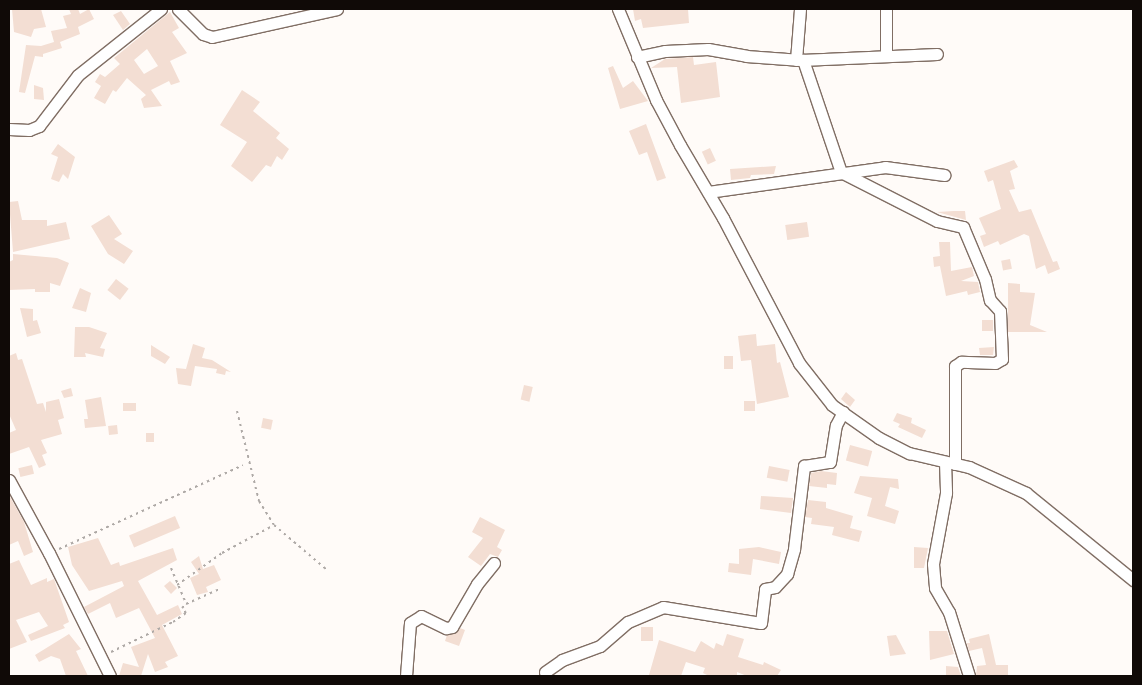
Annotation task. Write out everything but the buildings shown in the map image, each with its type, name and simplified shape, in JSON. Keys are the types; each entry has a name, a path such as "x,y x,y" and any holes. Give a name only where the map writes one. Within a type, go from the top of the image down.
{"street":[{"path":"9,129 29,130 39,126 78,76 161,9"},
{"path":"178,9 203,34 212,36 229,34 337,9"},
{"path":"618,9 656,100 708,192 799,363 832,405 879,438 901,449 950,463 1026,493 1133,580"},
{"path":"800,9 800,60 841,172 938,222 962,227 985,279 990,300 1001,314 1002,359 995,363 961,362 954,370 950,463 933,564 935,588 949,612 969,676"},
{"path":"886,9 886,56"},
{"path":"637,57 666,51 708,48 746,56 800,60 937,54"},
{"path":"708,192 885,167 944,175"},
{"path":"545,672 562,660 600,646 628,622 663,607 761,622 765,589 775,587 787,574 794,549 804,466 828,465 836,425 843,412"},
{"path":"9,480 50,553 110,676"},
{"path":"406,676 408,626 415,618 446,628 452,627 477,584 494,563"}],"path":[{"path":"237,411 259,502 274,525 327,570"},
{"path":"50,553 244,465"},
{"path":"177,585 222,553 274,525"},
{"path":"171,568 186,604"},
{"path":"100,658 173,622 186,613 182,608 186,604 220,589"}]}
